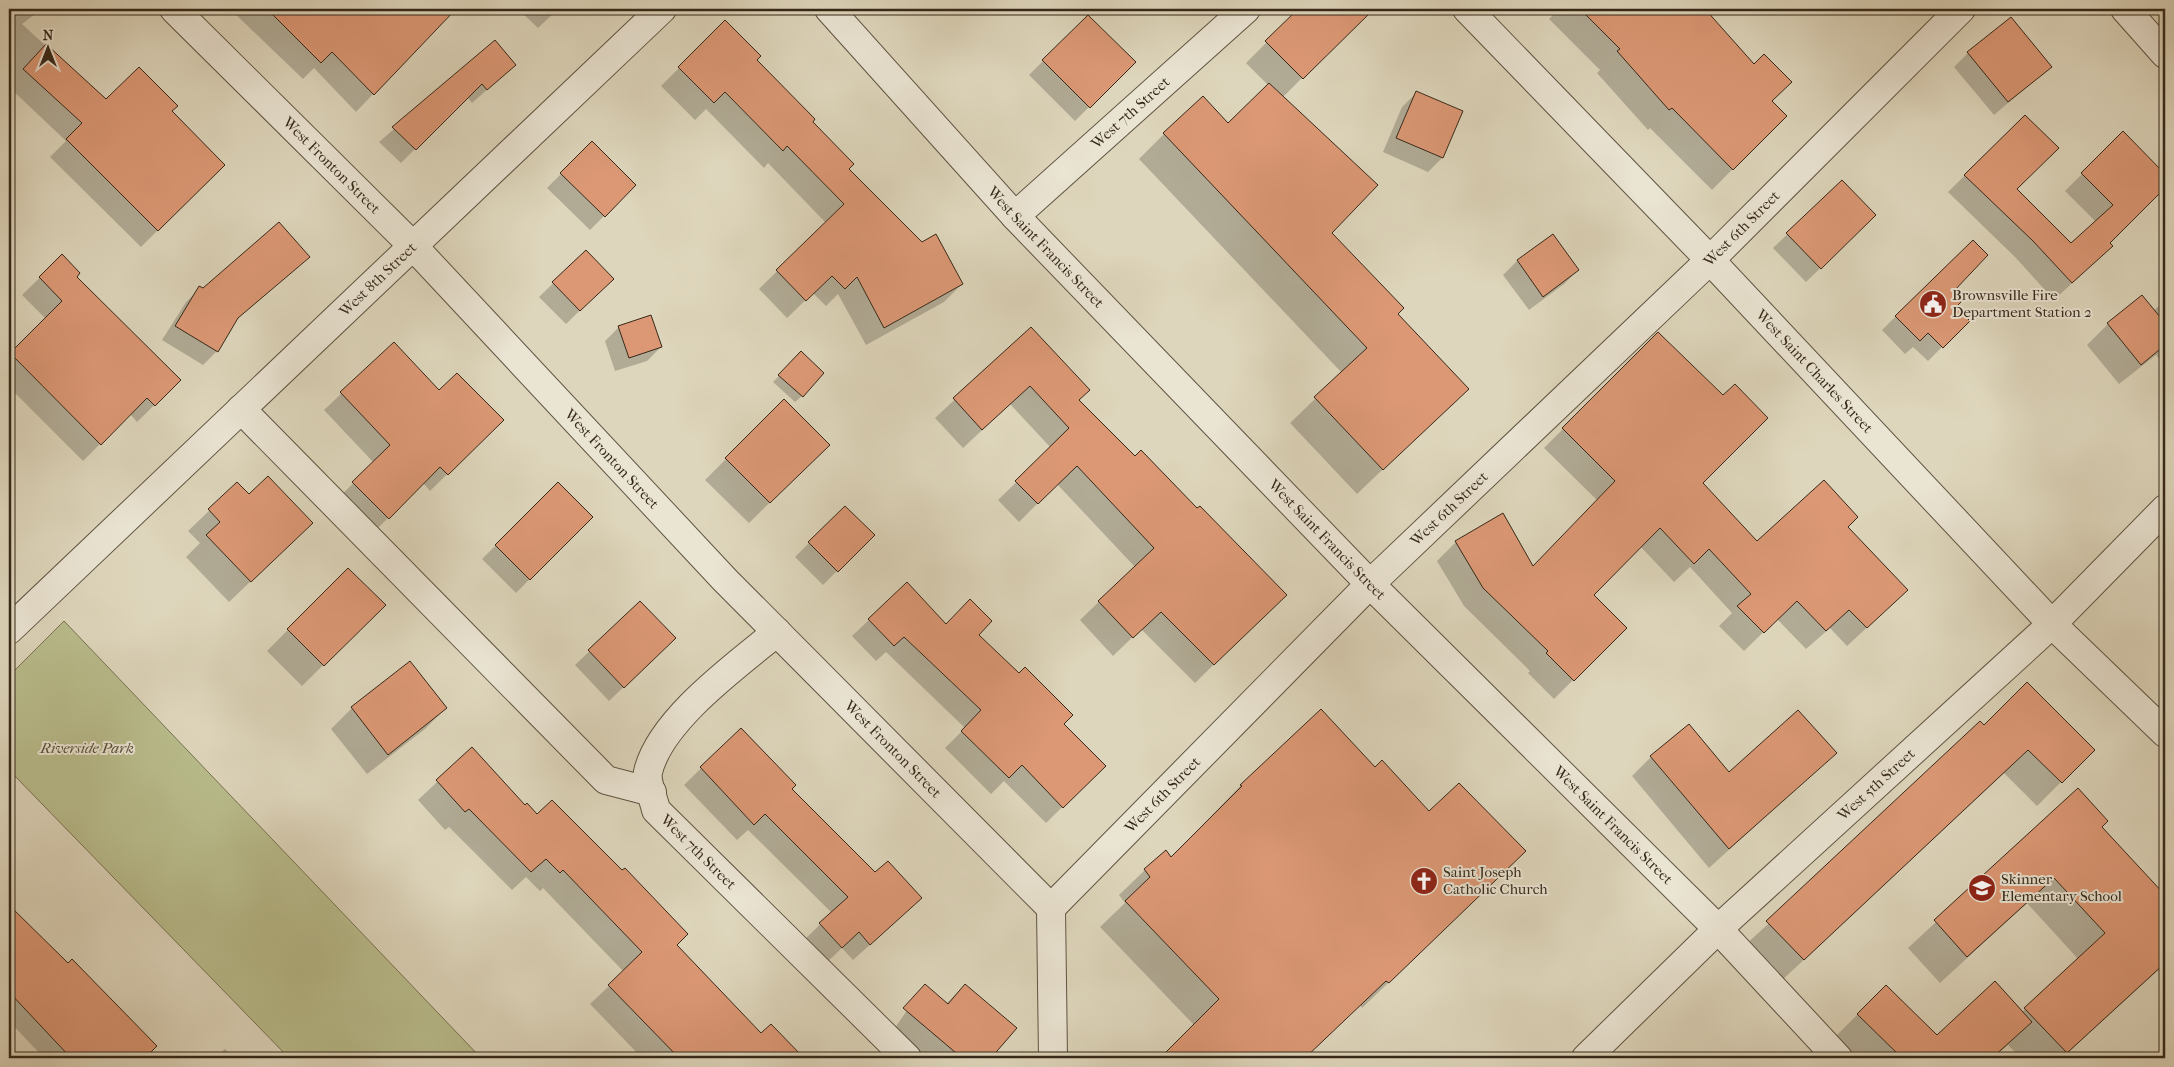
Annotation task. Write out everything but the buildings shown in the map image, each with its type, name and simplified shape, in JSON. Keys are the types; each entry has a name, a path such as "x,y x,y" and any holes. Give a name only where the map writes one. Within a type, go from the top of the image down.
{"street":[{"name":"West Fronton Street","path":"174,9 413,246 726,580 1051,908"},
{"name":"West 8th Street","path":"9,630 91,549 662,9"},
{"name":"West Saint Francis Street","path":"829,9 1015,216 1370,584 1718,929 1838,1058"},
{"name":"West 7th Street","path":"1015,216 1246,9"},
{"name":"West Saint Charles Street","path":"1467,9 1710,260 2052,624 2165,733"},
{"name":"West 6th Street","path":"1051,908 1370,584 1710,260 1960,9"},
{"path":"2125,9 2165,54"},
{"path":"241,409 606,780 652,792"},
{"name":"West 5th Street","path":"1586,1058 1718,929 2052,624 2165,509"},
{"name":"West 7th Street","path":"777,632 713,684 664,737 648,774 656,810 907,1058"},
{"path":"1051,908 1054,1058"}],"green space":[{"name":"Riverside Park","path":"64,621 481,1058 289,1058 9,770 9,676"}],"place":[{"name":"Brownsville Fire Department Station 2","path":"1933,304"},
{"name":"Saint Joseph Catholic Church","path":"1424,881"},
{"name":"Skinner Elementary School","path":"1982,888"}]}
